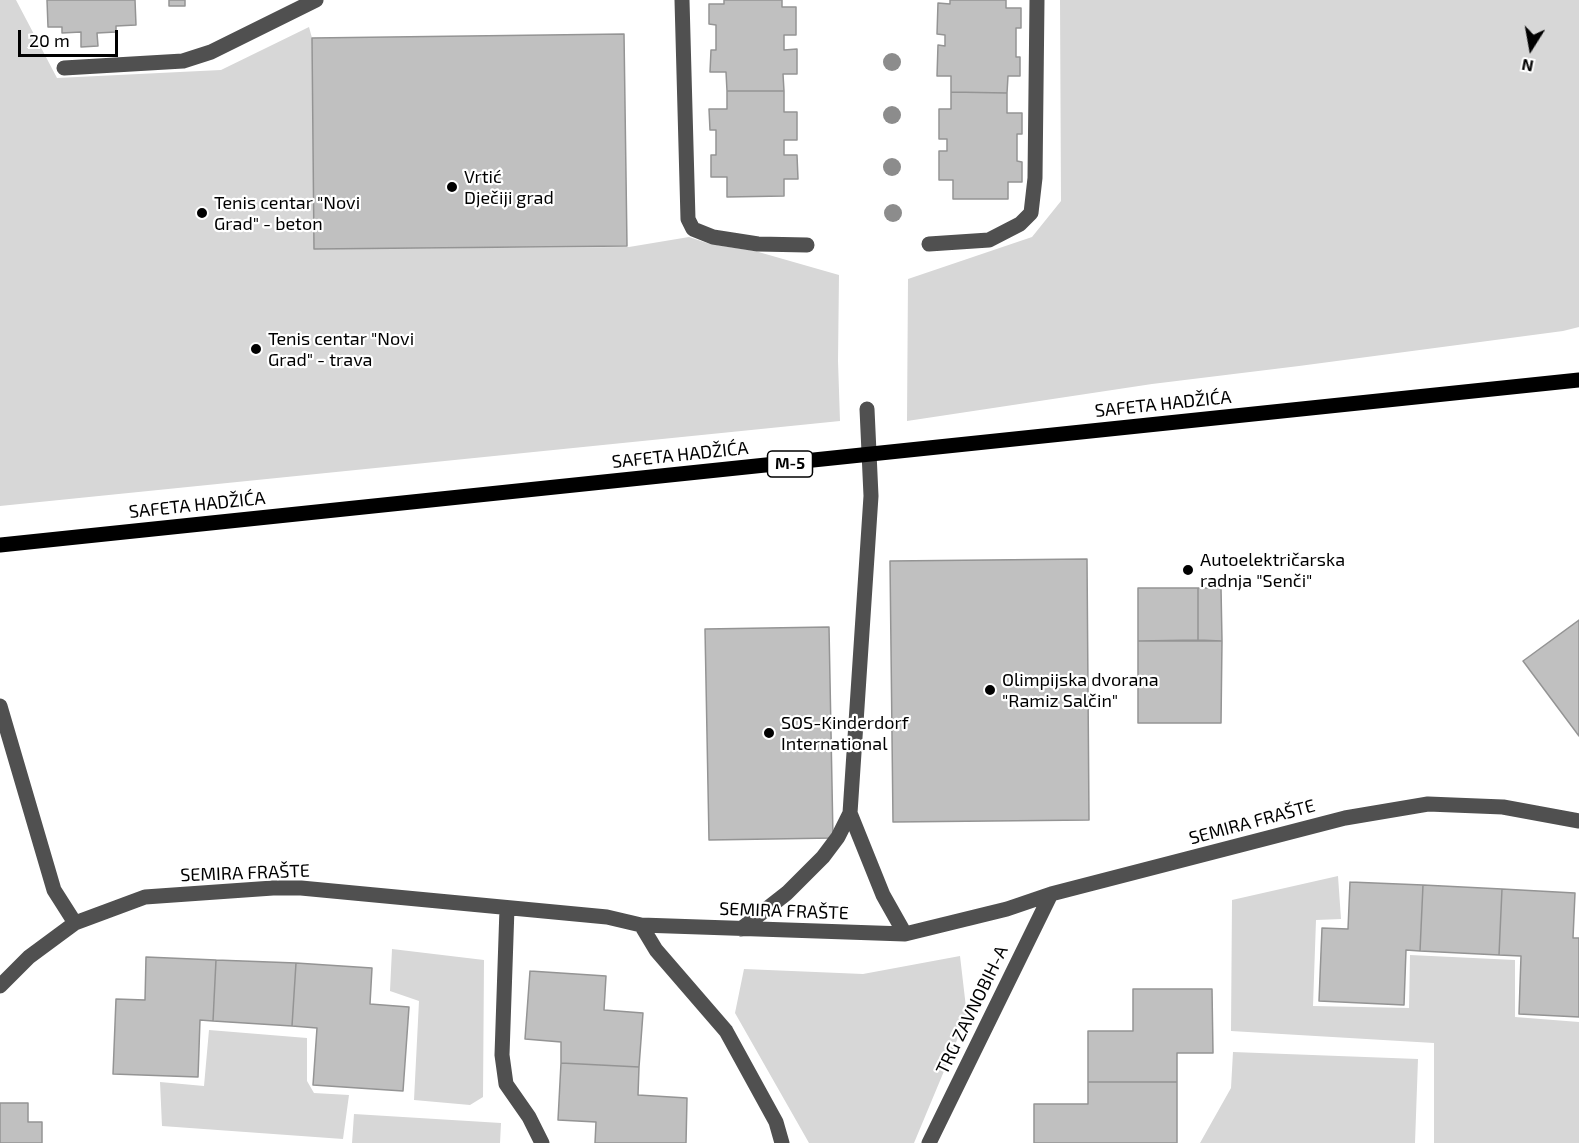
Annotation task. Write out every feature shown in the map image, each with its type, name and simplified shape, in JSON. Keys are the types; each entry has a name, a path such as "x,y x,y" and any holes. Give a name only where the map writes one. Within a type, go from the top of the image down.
{"main road":[{"name":"SAFETA HADŽIĆA","path":"0,545 1579,380"}],"street":[{"path":"64,68 183,61 211,52 316,0"},
{"path":"682,0 688,219 693,229 713,237 758,244 807,245"},
{"path":"929,244 989,240 1020,224 1031,213 1035,178 1037,0"},
{"path":"741,929 786,893 823,857 838,837 850,813 872,496 867,409"},
{"path":"0,706 54,890 75,923"},
{"name":"SEMIRA FRAŠTE","path":"0,986 29,957 75,923 145,897 301,888 607,916 641,925 905,934 1345,818 1428,804 1503,807 1579,821"},
{"path":"850,813 883,895 905,934"},
{"name":"TRG ZAVNOBIH-A","path":"929,1143 1051,894"},
{"path":"507,908 502,1055 506,1084 529,1117 542,1143"},
{"path":"641,925 656,950 726,1031 776,1122 782,1143"}],"shaded area":[{"path":"0,0 16,0 57,78 221,70 309,27 312,38 314,249 629,247 689,237 710,244 755,251 839,275 840,421 0,506"},
{"path":"1060,0 1579,0 1579,327 1563,331 1152,384 907,421 908,279 1032,237 1061,201"},
{"path":"1338,876 1341,919 1316,920 1313,1006 1409,1008 1410,955 1515,960 1515,1017 1579,1022 1579,1143 1434,1143 1434,1043 1231,1031 1232,900"},
{"path":"392,949 484,960 483,1097 470,1105 414,1100 419,1001 390,991"},
{"path":"960,956 967,1016 914,1143 809,1143 735,1013 744,969 863,974"},
{"path":"209,1030 307,1038 307,1081 314,1093 349,1095 343,1139 162,1126 160,1082 204,1086"},
{"path":"1233,1052 1418,1059 1415,1143 1200,1143 1231,1088"},
{"path":"354,1114 501,1123 500,1143 352,1143"}],"building":[{"path":"47,0 135,0 136,25 116,26 116,32 97,33 98,46 81,47 81,32 62,33 62,27 48,27"},
{"path":"169,0 185,0 185,6 169,6"},
{"path":"724,0 782,0 782,7 796,7 796,35 784,35 784,50 797,49 797,74 783,74 784,91 727,91 726,72 710,72 711,50 716,50 716,25 709,24 709,4 724,4"},
{"path":"950,0 1006,0 1006,8 1021,8 1021,28 1016,28 1016,57 1020,57 1020,76 1008,76 1007,93 951,92 951,76 937,76 938,45 945,46 945,35 937,34 938,3 950,4"},
{"path":"624,34 627,246 314,249 312,38"},
{"path":"727,91 784,91 784,112 797,112 797,140 784,140 784,155 797,155 798,179 784,179 784,196 727,197 727,177 711,177 711,155 716,155 716,130 710,130 709,109 727,109"},
{"path":"951,92 1007,93 1007,113 1022,113 1022,134 1017,134 1017,161 1022,162 1022,182 1008,182 1008,199 953,199 953,180 939,180 939,151 947,151 947,139 939,139 939,109 951,109"},
{"name":"Olimpijska dvorana \"Ramiz Salčin\"","path":"1087,559 1089,820 893,822 890,561"},
{"path":"1138,588 1198,588 1198,640 1138,641"},
{"path":"1198,588 1221,588 1222,641 1198,640"},
{"path":"1579,620 1579,736 1523,661"},
{"name":"SOS-Kinderdorf International","path":"829,627 833,838 709,840 705,629"},
{"path":"1138,641 1222,641 1221,723 1138,723"},
{"path":"1350,882 1423,885 1420,951 1406,950 1404,1005 1319,1001 1322,928 1348,929"},
{"path":"1423,885 1502,889 1499,955 1420,951"},
{"path":"1502,889 1575,893 1573,938 1579,938 1579,1017 1519,1014 1521,956 1499,955"},
{"path":"146,957 216,960 213,1021 200,1020 198,1077 113,1074 116,999 145,1000"},
{"path":"216,960 296,963 292,1026 213,1021"},
{"path":"296,963 372,968 370,1004 409,1007 403,1091 313,1085 317,1028 292,1026"},
{"path":"530,971 606,976 604,1010 643,1013 639,1067 561,1063 561,1042 525,1039"},
{"path":"1133,989 1212,989 1213,1053 1177,1053 1177,1082 1088,1082 1088,1031 1133,1031"},
{"path":"561,1063 639,1067 638,1095 687,1098 686,1143 595,1143 596,1122 558,1120"},
{"path":"1088,1082 1177,1082 1177,1143 1034,1143 1034,1104 1088,1104"},
{"path":"0,1103 28,1103 28,1122 42,1122 42,1143 0,1143"}],"place":[{"name":"Vrtić Dječiji grad","path":"452,187"},
{"name":"Tenis centar \"Novi Grad\" - beton","path":"202,213"},
{"name":"Tenis centar \"Novi Grad\" - trava","path":"256,349"},
{"name":"Autoelektričarska radnja \"Senči\"","path":"1188,570"},
{"name":"Olimpijska dvorana \"Ramiz Salčin\"","path":"990,690"},
{"name":"SOS-Kinderdorf International","path":"769,733"}]}
